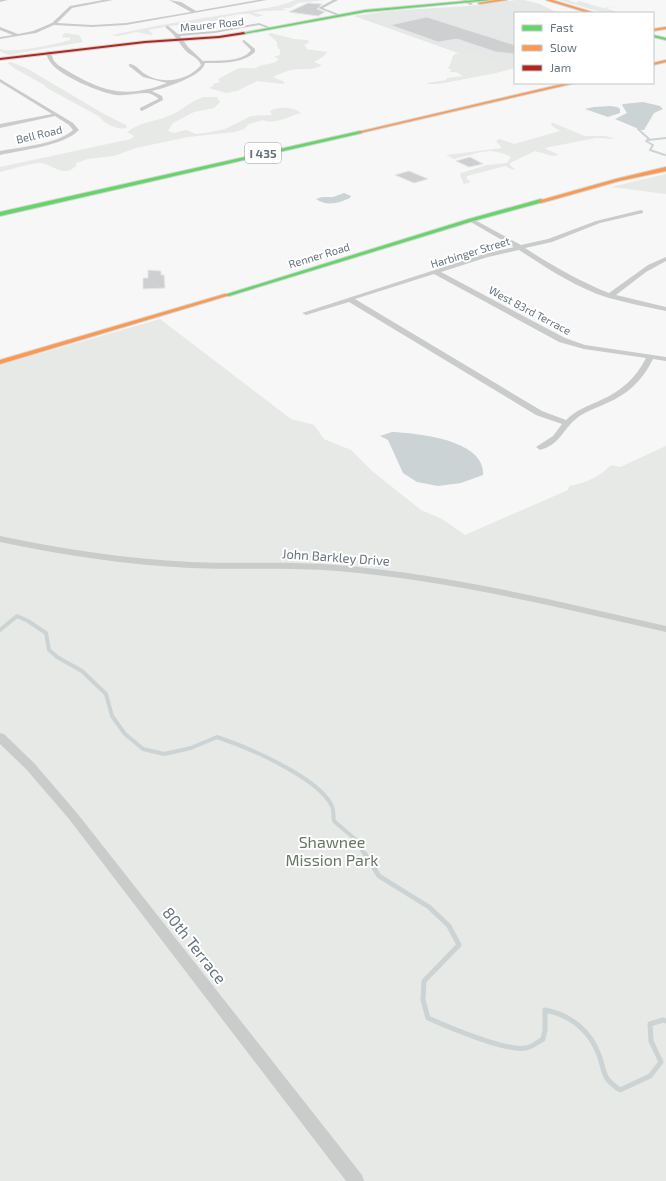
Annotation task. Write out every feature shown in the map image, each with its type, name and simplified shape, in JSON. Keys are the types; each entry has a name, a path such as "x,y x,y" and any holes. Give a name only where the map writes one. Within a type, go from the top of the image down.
{"main road":[{"name":"Maurer Road","path":"1,58 48,52 85,50 180,38 229,36 386,9 490,0"},
{"name":"Maurer Road","path":"468,2 505,0"},
{"path":"536,0 577,12"},
{"path":"548,0 590,12"},
{"path":"654,31 666,28"},
{"path":"654,31 666,34"},
{"path":"654,32 666,40"},
{"path":"654,64 666,61"},
{"name":"I 435","path":"0,214 556,87 576,84"},
{"name":"Renner Road","path":"646,173 666,165"},
{"name":"Renner Road","path":"0,362 254,287 471,220 666,169"}],"street":[{"path":"0,1 6,0"},
{"path":"90,0 96,2"},
{"path":"59,9 111,0"},
{"path":"172,0 195,12"},
{"path":"0,39 14,37 53,24 92,26 91,28 96,29 101,28 101,26 141,21 266,0"},
{"path":"336,0 320,8 340,16"},
{"path":"53,24 65,8"},
{"path":"131,17 141,21"},
{"path":"168,27 180,38 188,50 202,62 234,59 249,55 253,52 253,50 244,40"},
{"path":"0,28 33,38"},
{"path":"14,37 24,40"},
{"path":"48,52 52,62 56,66 101,90 120,94 150,92 199,71 203,65 202,62"},
{"path":"131,65 138,72 148,77 172,83"},
{"path":"0,80 55,115"},
{"path":"142,109 161,100 159,96 150,92"},
{"path":"0,126 55,115"},
{"name":"Bell Road","path":"0,153 59,140 75,133 76,130 74,127 55,115"},
{"name":"Harbinger Street","path":"306,313 351,300 486,255 561,237 598,222 641,212"},
{"path":"471,220 520,248 561,274 588,288 610,296 666,308"},
{"path":"610,296 624,288 650,265 666,259"},
{"name":"West 83rd Terrace","path":"436,272 562,340 584,347 666,359"},
{"path":"351,300 539,413 567,423"},
{"path":"540,447 555,441 567,423 582,411 616,396 628,388 640,377 651,356"},
{"name":"John Barkley Drive","path":"0,538 61,552 146,562 192,565 321,568 390,573 472,586 666,630"},
{"name":"80th Terrace","path":"0,737 30,766 73,816 356,1181"}],"shaded area":[{"path":"524,0 540,4 556,12 514,12 514,68 506,70 354,16 389,11 468,6"},
{"path":"643,102 660,106 663,109 654,113 644,130 615,119 627,113 622,105 623,104"},
{"path":"610,106 620,109 620,113 608,117 585,109 594,107"},
{"path":"344,193 351,196 350,198 337,203 329,204 316,199 322,197 333,197"},
{"path":"392,432 433,437 462,446 474,454 481,463 483,475 461,483 438,486 417,482 403,473 388,440 380,436"}],"green space":[{"path":"296,0 325,0 298,3 290,8 282,8 287,10 253,13 264,15 257,17 250,14 240,14 219,18 222,21 207,21 198,25 189,23 148,30 153,34 152,35 136,32 118,36 112,35 161,25 278,6"},
{"path":"559,0 568,0 576,3 579,1 603,8 621,5 606,8 616,12 601,12"},
{"path":"65,33 79,35 83,42 8,55 0,51 0,49 13,50 34,48 70,40 70,38 62,37"},
{"path":"271,33 294,39 308,40 309,43 304,45 307,48 306,49 327,52 324,56 314,62 322,65 311,69 291,70 273,77 285,82 283,84 257,81 237,91 226,93 209,88 213,86 213,84 220,82 218,79 237,69 256,68 261,65 271,64 277,61 279,59 274,57 280,55 280,50 277,46 277,42 268,34"},
{"path":"474,51 482,56 504,63 514,64 514,68 439,84 428,84 427,83 446,80 447,78 463,76 456,72 450,72 451,69 448,69 452,57 455,54"},
{"path":"11,62 28,69 104,114 126,125 127,128 116,128 108,125 100,117 47,88 7,63"},
{"path":"204,97 217,97 220,102 214,108 194,112 173,123 168,131 174,133 186,130 196,134 225,129 251,116 272,115 270,111 277,108 290,108 301,113 277,121 263,120 249,124 244,129 235,132 188,137 136,148 114,156 88,159 76,163 76,166 67,171 58,170 45,164 38,163 0,172 0,167 131,139 134,136 127,132 132,128 173,114 196,100"},
{"path":"551,122 585,136 606,136 615,139 596,138 544,148 559,155 553,156 535,151 510,163 510,165 515,169 513,170 505,166 467,176 467,179 471,182 464,184 460,175 461,173 487,165 507,163 511,157 502,153 491,151 454,159 446,155 502,148 496,141 500,139 514,144 560,131 552,126"},
{"path":"666,174 666,194 611,187"},
{"name":"Shawnee Mission Park","path":"160,319 291,419 314,425 324,439 351,450 372,471 421,510 442,519 465,535 568,490 569,486 592,479 611,465 620,467 666,446 666,1181 0,1181 0,365"}],"building":[{"path":"308,3 322,4 317,9 325,12 318,16 289,12"},
{"path":"427,17 514,45 514,54 496,52 457,39 438,42 390,25"},
{"path":"470,157 483,164 469,167 456,161"},
{"path":"409,171 428,179 414,183 395,175"},
{"path":"148,270 161,271 161,275 164,275 165,288 143,289 143,278 148,278"}],"waterway":[{"path":"638,129 649,139 646,141 653,145 650,150 665,155"},
{"path":"648,140 666,138"},
{"path":"0,630 17,616 28,621 46,633 49,650 57,657 82,671 106,694 112,716 125,734 143,749 164,754 191,748 217,737 246,748 297,774 312,784 324,795 333,808 334,821 356,840 365,855"},
{"path":"365,854 379,876 429,907 449,926 459,945 424,981 423,1000 428,1018 463,1033 492,1043 517,1048 526,1048 533,1046 543,1039 545,1030 545,1010 554,1012 571,1020 585,1031 595,1046 605,1075 610,1082 620,1090 650,1076 661,1062 651,1041 650,1024 663,1020 666,1021"}],"traffic: fast":[{"path":"244,33 365,11 490,0"},
{"path":"654,36 666,39"},
{"path":"0,214 360,132"},
{"path":"227,295 471,220 541,201"}],"traffic: slow":[{"path":"480,3 505,0"},
{"path":"548,0 590,12"},
{"path":"654,30 666,28"},
{"path":"654,64 666,61"},
{"path":"360,132 569,84"},
{"path":"541,201 618,180 666,169"},
{"path":"0,362 227,295"}],"traffic: jam":[{"path":"0,59 145,42 219,37 244,33"}]}
